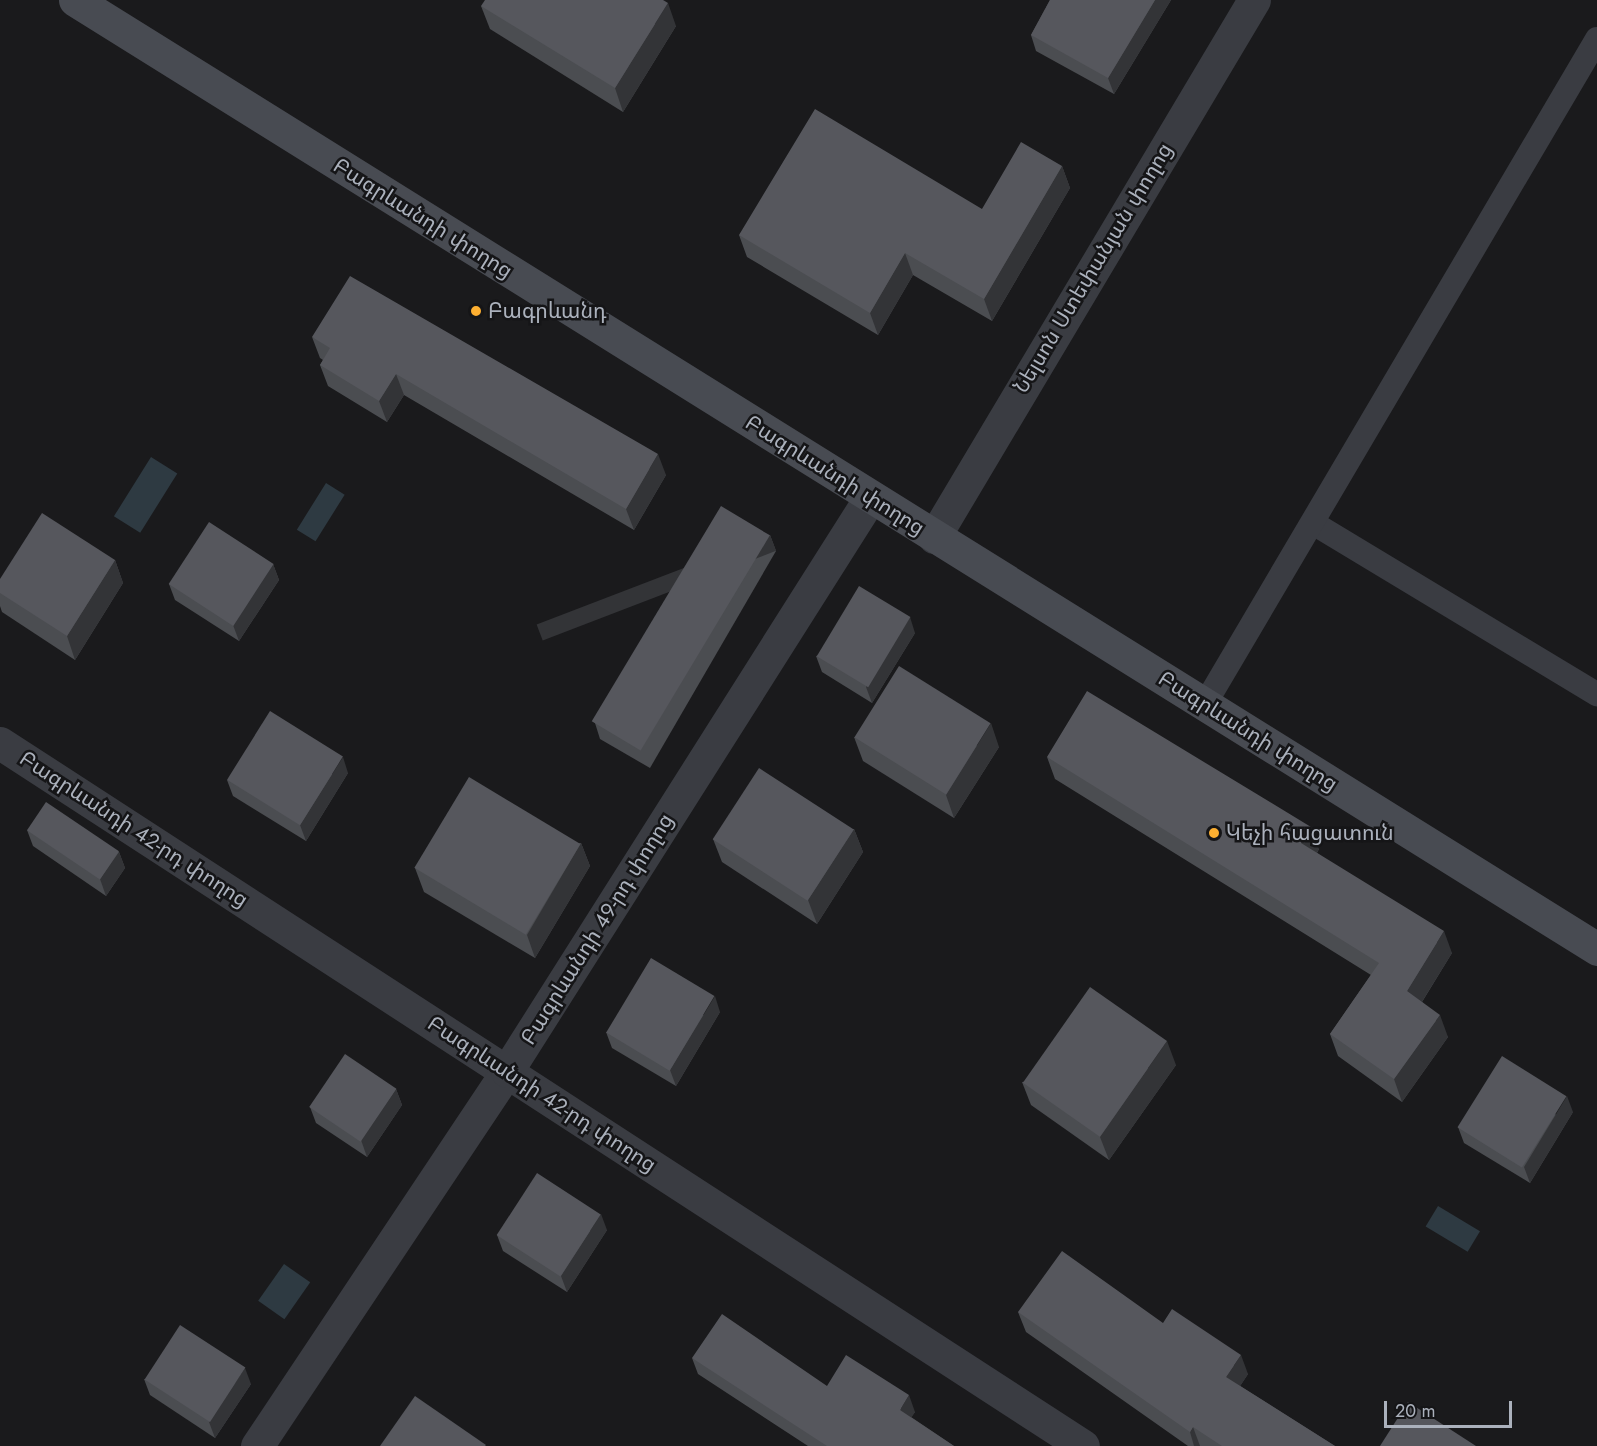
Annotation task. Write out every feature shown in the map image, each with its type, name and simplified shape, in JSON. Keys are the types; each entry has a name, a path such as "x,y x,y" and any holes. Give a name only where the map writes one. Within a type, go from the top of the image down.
{"main road":[{"name":"Բագրևանդի փողոց","path":"75,0 870,498 1597,949"}],"street":[{"name":"Նելսոն Ստեփանյան փողոց","path":"934,537 1254,0"},
{"name":"Բագրևանդի 49-րդ փողոց","path":"257,1446 507,1071 870,498"},
{"name":"Բագրևանդի 42-րդ փողոց","path":"0,742 1083,1446"}],"lane":[{"path":"1205,704 1597,39"},
{"path":"1312,523 1597,694"}],"shaded area":[{"path":"151,457 177,473 140,533 114,516"},
{"path":"326,483 345,495 316,541 297,530"},
{"path":"1438,1206 1480,1231 1468,1252 1426,1227"},
{"path":"284,1264 310,1282 284,1319 258,1301"}],"building":[{"path":"485,0 663,0 668,3 615,88 481,6"},
{"path":"1050,0 1155,0 1108,78 1031,35"},
{"path":"815,109 982,209 1021,142 1062,166 984,299 905,253 870,313 739,235"},
{"path":"350,276 658,454 626,509 396,374 379,401 320,365 330,348 312,337"},
{"path":"721,506 770,535 641,751 592,721"},
{"path":"42,513 115,560 67,636 0,593 0,579"},
{"path":"209,522 274,564 233,626 169,584"},
{"path":"859,586 910,617 868,687 817,656"},
{"path":"899,666 991,723 946,794 854,737"},
{"path":"1087,691 1311,827 1301,843 1444,931 1407,991 1440,1015 1394,1079 1330,1034 1379,963 1047,757"},
{"path":"270,711 343,757 300,825 227,780"},
{"path":"759,768 854,830 807,901 713,839"},
{"path":"469,777 580,844 526,935 414,868"},
{"path":"46,802 119,851 100,879 27,830"},
{"path":"651,958 714,996 670,1071 606,1033"},
{"path":"1090,987 1167,1041 1100,1137 1023,1083"},
{"path":"345,1054 396,1089 361,1142 309,1107"},
{"path":"1502,1056 1566,1096 1522,1168 1457,1127"},
{"path":"537,1173 601,1214 560,1276 497,1235"},
{"path":"1062,1251 1163,1323 1172,1309 1241,1355 1226,1377 1335,1446 1222,1446 1193,1427 1190,1432 1018,1312"},
{"path":"722,1314 827,1386 846,1355 909,1395 900,1410 954,1446 827,1446 692,1358"},
{"path":"180,1325 245,1367 210,1422 145,1380"},
{"path":"415,1396 486,1445 380,1446"},
{"path":"1408,1402 1476,1446 1380,1446"}],"place":[{"name":"Բագրևանդ","path":"476,311"},
{"name":"Կեչի հացատուն","path":"1214,833"}]}
